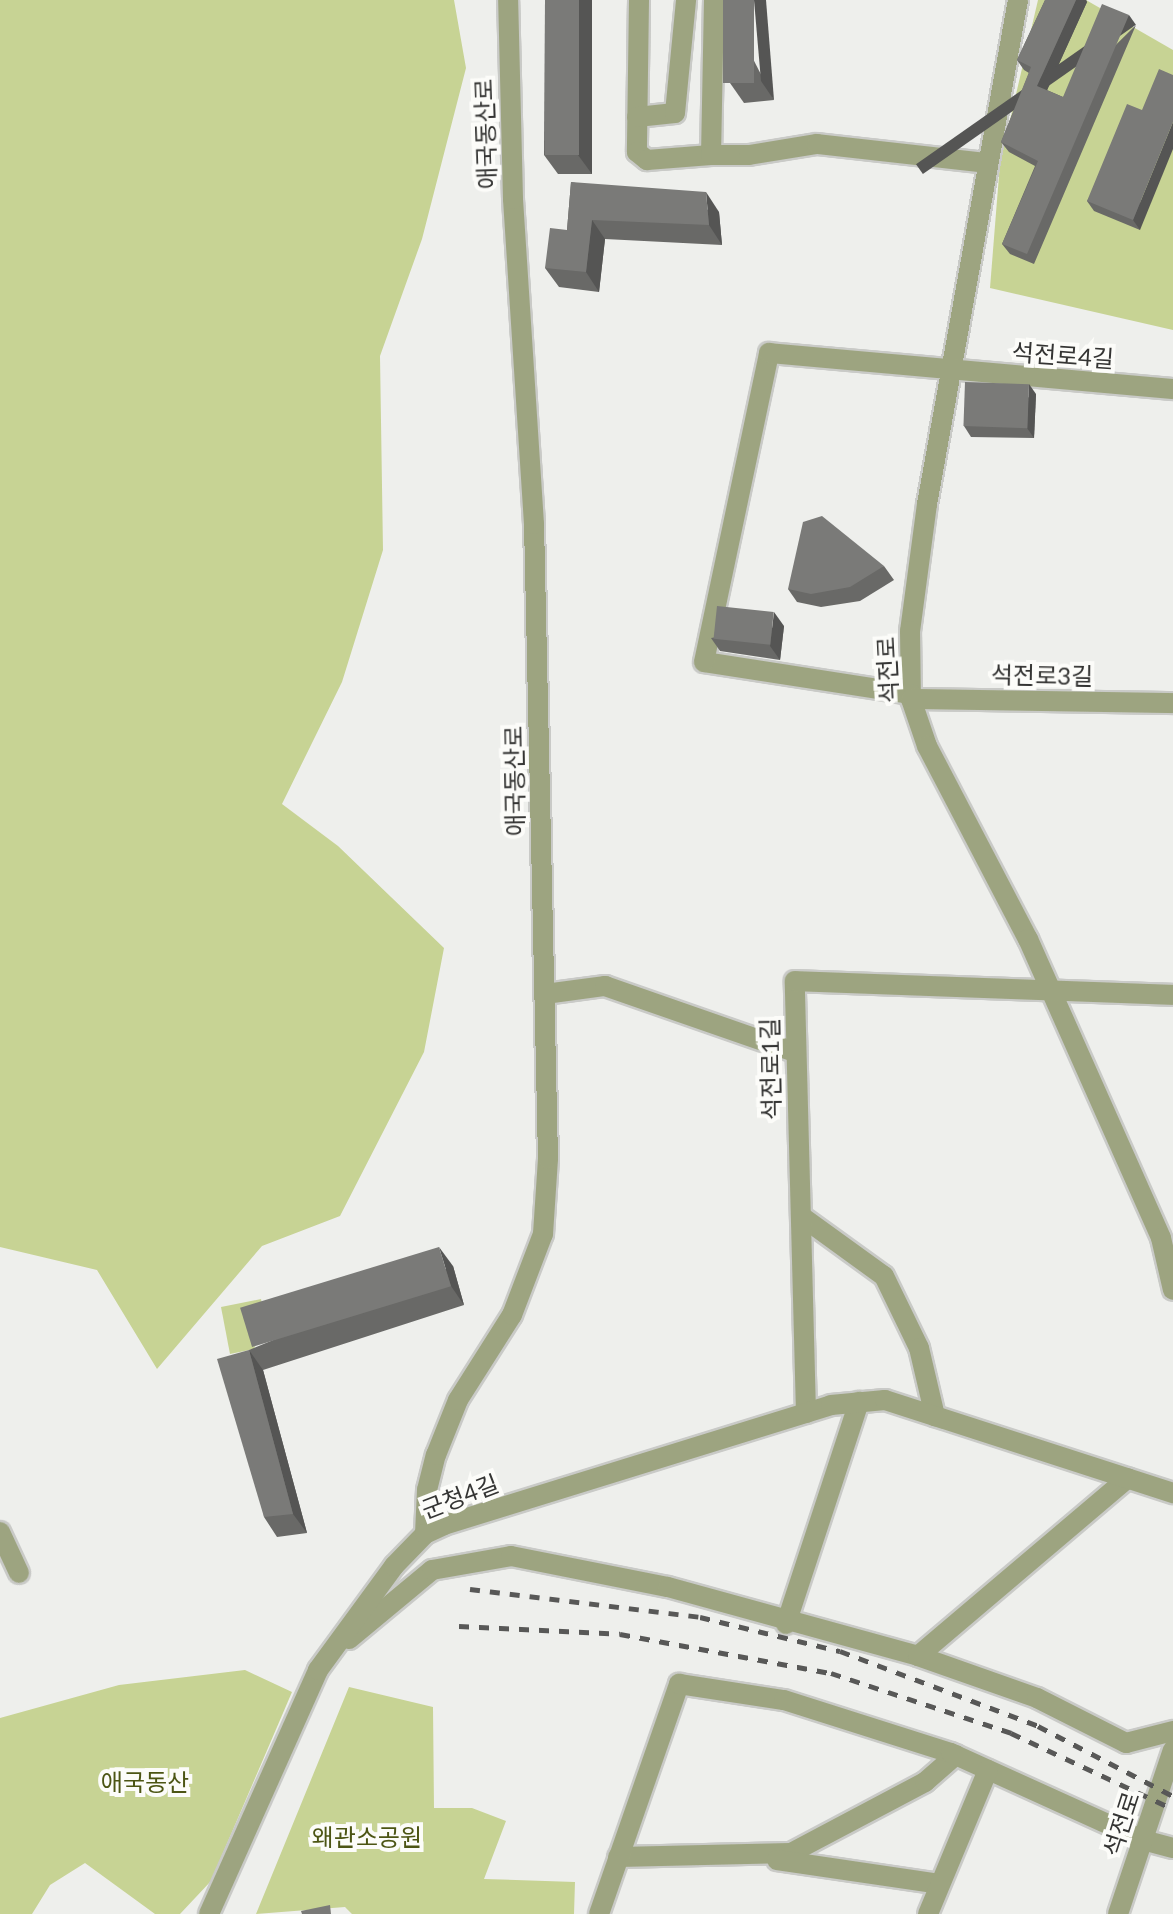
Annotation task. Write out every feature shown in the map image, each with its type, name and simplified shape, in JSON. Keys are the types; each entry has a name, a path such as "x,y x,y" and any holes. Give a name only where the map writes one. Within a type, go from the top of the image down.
{"street":[{"name":"애국동산로","path":"425,1534 427,1490 436,1455 458,1400 512,1315 543,1234 548,1159 534,524 513,199 508,0"},
{"path":"639,0 637,152 647,160 749,155 817,144 987,163"},
{"path":"637,117 675,113 686,0"},
{"path":"711,155 714,0"},
{"name":"석전로","path":"1018,0 949,373 910,631 911,697 927,746 1051,990 1161,1238 1173,1290"},
{"name":"석전로4길","path":"911,697 704,662 769,353 949,373 1173,389"},
{"name":"석전로3길","path":"911,697 1173,703"},
{"name":"석전로1길","path":"806,1413 795,981 1051,990"},
{"path":"545,994 605,986 795,1052"},
{"path":"1051,990 1173,995"},
{"path":"801,1216 884,1276 919,1348 935,1416"},
{"name":"군청4길","path":"209,1914 318,1670 346,1625 425,1534 806,1413 885,1400 1173,1493"},
{"path":"786,1624 859,1402"},
{"path":"918,1656 1128,1478"},
{"path":"0,1532 19,1573"},
{"path":"318,1670 374,1615 432,1570 511,1556 668,1587 786,1624 918,1656 1037,1698 1126,1743 1173,1731"},
{"path":"599,1914 679,1684 784,1700 956,1755 1143,1840 1173,1848"},
{"name":"석전로","path":"1118,1914 1173,1750"},
{"path":"618,1857 791,1853 925,1782 956,1755"},
{"path":"928,1914 988,1770"},
{"path":"738,1854 939,1884"}],"green space":[{"path":"0,0 454,0 466,68 422,239 380,356 383,550 342,682 282,804 338,846 444,948 424,1052 340,1216 262,1246 157,1369 97,1270 0,1247"},
{"path":"1038,0 1086,0 1173,50 1173,330 990,288 1000,163"},
{"path":"261,1299 265,1318 254,1349 230,1354 221,1307"},
{"name":"애국동산","path":"245,1670 292,1692 211,1881 180,1914 155,1914 85,1863 50,1885 32,1914 0,1914 0,1718 119,1685"},
{"name":"왜관소공원","path":"349,1687 433,1707 434,1808 472,1808 506,1821 484,1879 575,1882 574,1914 352,1914 345,1907 256,1914"}],"building":[{"path":"545,0 579,0 579,155 545,155"},
{"path":"723,0 754,0 754,83 723,83"},
{"path":"1045,0 1076,0 1037,86 1063,97 1102,4 1129,15 1027,254 1002,244 1038,161 1001,142 1031,67 1017,60"},
{"path":"1159,69 1173,75 1173,122 1133,220 1087,201 1127,104 1142,110"},
{"path":"571,182 706,192 709,225 592,220 586,272 545,268 550,228 567,230"},
{"path":"965,382 1029,384 1027,428 963,426"},
{"path":"822,516 884,566 850,587 811,594 788,589 803,522"},
{"path":"717,606 774,612 770,645 714,639"},
{"path":"439,1247 451,1286 252,1347 240,1308"},
{"path":"249,1350 293,1514 264,1517 217,1359"},
{"path":"330,1905 331,1914 302,1914 301,1911"}],"railway":[{"path":"470,1589 700,1617 840,1651 1038,1726 1173,1796"},
{"path":"459,1626 620,1634 831,1673 1011,1733 1173,1809"}]}
